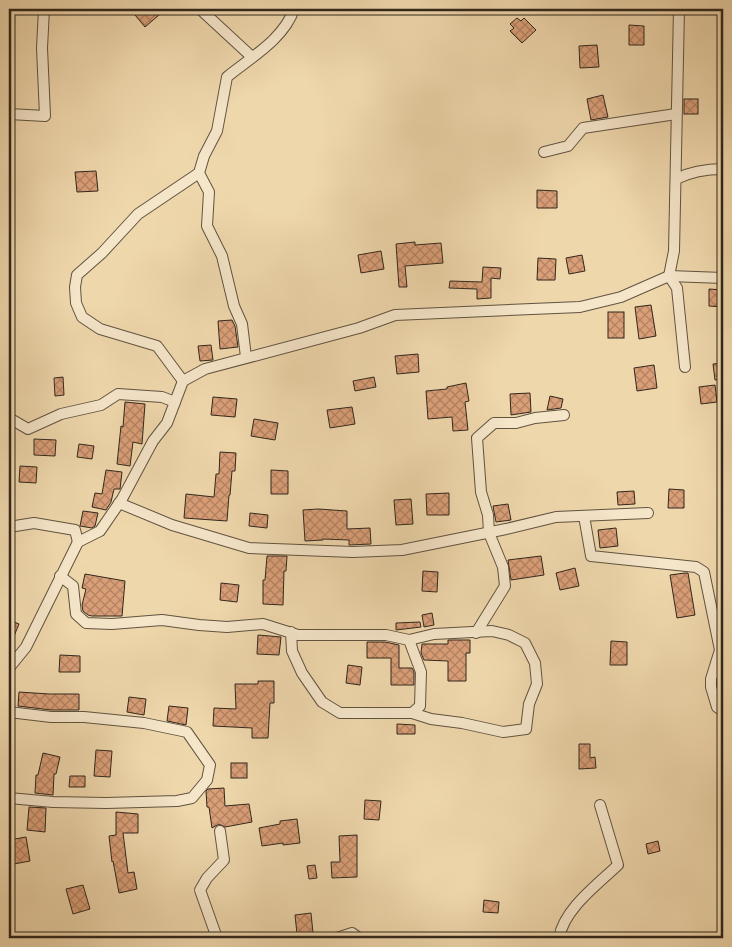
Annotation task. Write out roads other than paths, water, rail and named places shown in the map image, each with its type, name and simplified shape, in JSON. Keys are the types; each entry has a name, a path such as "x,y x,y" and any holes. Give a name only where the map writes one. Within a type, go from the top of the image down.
{"street":[{"path":"9,114 45,116 42,48 44,9"},
{"path":"200,9 252,57"},
{"path":"183,381 157,346 100,329 82,317 76,303 75,287 78,274 102,253 138,214 199,173 204,156 217,130 227,77 277,37 292,16 294,9"},
{"path":"679,9 674,251 669,276 677,288 685,367"},
{"path":"544,152 568,146 582,128 676,114"},
{"path":"676,179 704,169 723,169"},
{"path":"199,173 208,192 207,226 222,256 234,306 242,324 246,357"},
{"path":"9,668 26,648 78,542 100,531 119,503 153,441 167,423 183,381 205,369 359,328 395,315 580,307 621,297 669,276 723,278"},
{"path":"9,418 28,429 61,414 101,405 118,394 162,397 175,402"},
{"path":"476,633 505,586 503,567 489,533 488,514 481,492 477,438 494,423 516,423 535,418 564,415"},
{"path":"119,503 172,525 248,548 353,552 402,550 489,533 556,517 648,513"},
{"path":"584,516 591,556 696,568 704,572 720,650 711,678 711,687 717,707 723,711"},
{"path":"9,527 34,524 75,530 78,542"},
{"path":"60,576 73,586 76,614 86,623 112,624 162,620 227,627 263,624 291,632 298,635 386,635 409,640 434,634 492,631 509,634 525,643 535,663 537,684 529,704 526,728 503,732 412,713 340,713 322,702 302,673 292,651 291,632"},
{"path":"409,640 421,672 420,706 412,713"},
{"path":"9,712 51,717 84,717 144,723 187,732 210,765 207,780 192,798 177,801 80,802 9,798"},
{"path":"559,938 560,930 567,915 618,865 600,805"},
{"path":"217,938 200,890 206,878 224,860 220,831"},
{"path":"337,938 352,934 359,938"}]}
